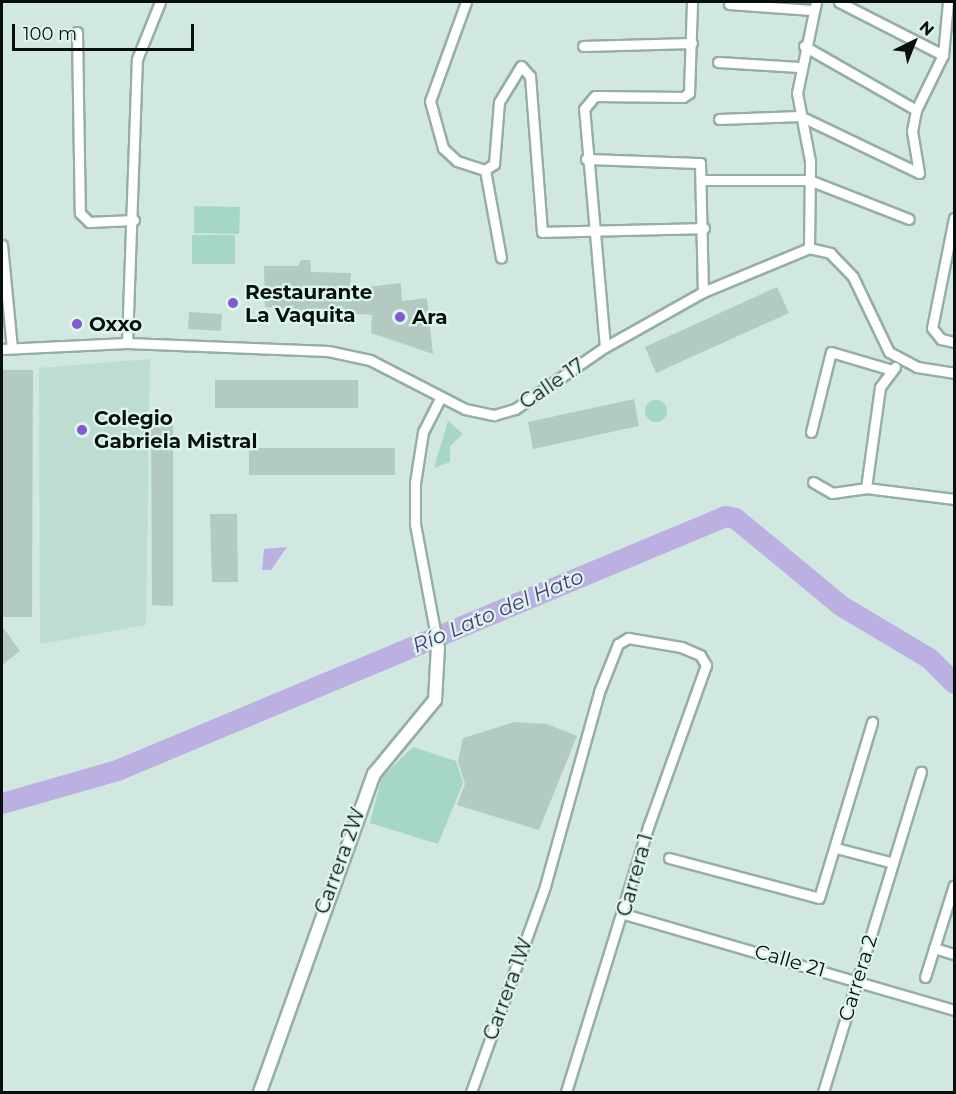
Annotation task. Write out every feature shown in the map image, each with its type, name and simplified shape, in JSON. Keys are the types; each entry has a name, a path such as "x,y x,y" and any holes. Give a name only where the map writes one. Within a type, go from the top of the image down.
{"street":[{"path":"127,343 134,220 136,60 159,2"},
{"path":"466,2 430,101 431,121 443,148 457,161 485,170"},
{"path":"605,347 586,159 588,101 595,96 682,98 692,86 692,2"},
{"path":"839,2 943,55"},
{"path":"719,119 800,116 916,175 920,169 912,131 916,110 943,55 948,2"},
{"path":"729,4 814,6 799,67 800,116 807,137 809,248 830,253 843,265 881,341 900,361 954,373"},
{"path":"77,32 80,213 89,222 134,220"},
{"path":"583,46 692,43"},
{"path":"804,46 916,110"},
{"path":"718,62 799,67"},
{"path":"485,170 498,155 499,102 514,68 520,66 531,85 539,225 548,234 593,227 704,228"},
{"path":"586,159 692,160 700,163 704,180 703,292"},
{"path":"485,170 501,258"},
{"path":"704,180 809,180 909,219"},
{"path":"954,218 932,328 941,339 954,342"},
{"path":"2,245 12,348"},
{"name":"Calle 17","path":"2,349 127,343 328,351 370,360 440,398 494,415 515,409 605,347 703,292 809,248"},
{"path":"812,432 831,352 892,370"},
{"path":"866,488 880,387 900,361"},
{"path":"438,646 415,524 418,457 440,398"},
{"path":"813,482 832,493 866,488 954,499"},
{"name":"Carrera 1W","path":"471,1092 545,886 599,692 618,644 628,638 681,647 704,659"},
{"name":"Carrera 2W","path":"260,1092 364,795 374,774 435,700 438,646"},
{"name":"Carrera 1","path":"566,1092 704,659"},
{"path":"669,858 814,901 822,894 872,722"},
{"name":"Carrera 2","path":"823,1092 921,772"},
{"path":"836,848 893,863"},
{"path":"925,977 954,885"},
{"name":"Calle 21","path":"624,914 954,1010"},
{"path":"934,948 954,954"}],"shaded area":[{"path":"194,206 240,207 239,234 194,233"},
{"path":"192,235 235,235 235,264 192,264"},
{"path":"150,359 146,625 40,644 39,368"},
{"path":"656,400 664,403 667,411 664,419 656,422 648,419 645,411 648,403"},
{"path":"448,421 463,434 450,446 450,462 434,468"},
{"path":"287,547 271,570 262,570 264,549"},
{"path":"413,747 456,761 463,783 438,844 370,823 382,777"}],"building":[{"path":"301,260 310,260 311,272 351,273 350,289 401,283 402,301 427,298 433,354 371,333 372,315 265,307 264,266 298,266"},
{"path":"777,287 789,313 656,373 645,347"},
{"path":"189,312 222,314 221,331 188,329"},
{"path":"2,370 33,370 32,617 2,617"},
{"path":"215,380 358,380 358,408 215,408"},
{"path":"634,399 639,426 533,449 528,422"},
{"path":"151,424 173,424 173,606 152,605"},
{"path":"249,448 395,448 395,475 249,475"},
{"path":"210,514 237,514 238,582 212,582"},
{"path":"2,626 20,651 2,665"},
{"path":"515,722 547,724 577,736 539,830 457,805 465,784 458,761 463,738"}],"waterway":[{"name":"Río Lato del Hato","path":"2,803 117,770 725,516 735,518 840,605 929,658 954,683"}],"place":[{"name":"Restaurante La Vaquita","path":"233,303"},
{"name":"Ara","path":"400,317"},
{"name":"Oxxo","path":"77,324"},
{"name":"Colegio Gabriela Mistral","path":"82,430"}]}
